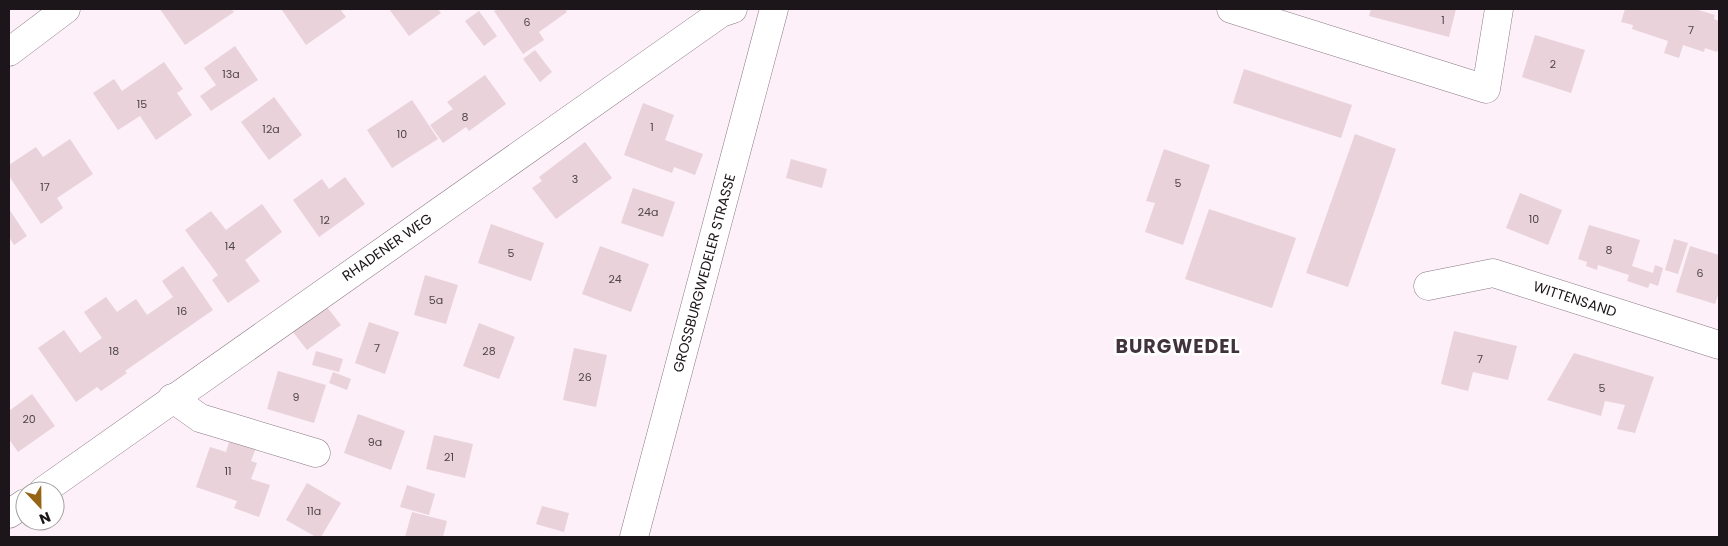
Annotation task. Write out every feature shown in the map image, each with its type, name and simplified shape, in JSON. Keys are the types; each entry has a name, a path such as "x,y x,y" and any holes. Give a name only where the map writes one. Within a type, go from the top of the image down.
{"street":[{"path":"9,52 66,9"},
{"name":"RHADENER WEG","path":"57,481 172,398 721,13 734,9"},
{"name":"GROSSBURGWEDELER STRASSE","path":"634,537 774,9"},
{"path":"1231,9 1486,89 1499,9"},
{"name":"WITTENSAND","path":"1428,286 1493,273 1719,345"},
{"path":"172,398 200,418 316,454"}],"building":[{"path":"160,9 231,9 234,12 185,45"},
{"path":"340,9 346,17 306,45 282,10"},
{"path":"389,9 438,9 441,13 409,36"},
{"path":"498,9 565,9 567,12 539,32 544,40 523,54 494,11"},
{"path":"1371,9 1456,9 1449,37 1369,16"},
{"path":"1625,9 1695,9 1715,15 1714,19 1719,21 1719,46 1717,52 1705,48 1704,52 1683,45 1679,58 1664,53 1668,41 1632,29 1633,25 1621,22"},
{"path":"479,11 497,36 484,46 465,21"},
{"path":"1535,35 1585,50 1571,93 1522,77"},
{"path":"235,46 258,80 211,111 200,96 216,85 204,68"},
{"path":"535,50 552,72 540,82 523,59"},
{"path":"164,62 183,89 177,93 192,115 156,140 140,116 118,130 93,93 114,79 122,91"},
{"path":"1244,69 1352,105 1341,138 1233,103"},
{"path":"485,75 506,104 469,131 466,127 443,143 430,125 453,109 447,102"},
{"path":"274,97 302,135 269,160 241,122"},
{"path":"412,100 438,139 392,168 367,130"},
{"path":"643,103 674,115 665,140 703,154 695,175 674,167 672,173 624,155"},
{"path":"1355,134 1396,149 1348,287 1306,273"},
{"path":"70,139 93,174 57,198 63,208 41,224 9,176 9,165 36,147 43,157"},
{"path":"585,142 612,178 556,219 532,188 542,181 539,177"},
{"path":"1164,149 1210,165 1183,245 1145,232 1155,203 1146,201"},
{"path":"791,159 827,169 822,188 786,178"},
{"path":"345,177 365,204 319,237 293,200 322,179 329,189"},
{"path":"633,188 675,202 663,237 621,223"},
{"path":"1520,193 1562,210 1548,245 1506,228"},
{"path":"262,204 282,232 245,260 260,281 228,303 212,280 218,275 185,230 211,211 226,230"},
{"path":"9,209 27,236 14,245 9,237"},
{"path":"1209,209 1296,238 1272,308 1185,279"},
{"path":"491,224 544,243 531,281 478,263"},
{"path":"1589,225 1640,240 1632,266 1653,273 1655,265 1663,268 1658,286 1650,283 1648,288 1627,281 1629,275 1598,265 1597,270 1586,266 1587,262 1578,259"},
{"path":"1674,239 1688,243 1678,274 1665,270"},
{"path":"600,246 649,264 631,312 582,294"},
{"path":"1690,246 1719,255 1719,292 1715,304 1676,292"},
{"path":"183,266 213,310 125,371 127,373 101,391 97,387 76,402 38,348 64,330 80,353 102,338 84,312 106,297 117,312 136,299 147,315 173,297 162,281"},
{"path":"425,275 458,285 446,324 414,315"},
{"path":"327,307 341,325 307,350 293,332"},
{"path":"369,322 399,332 385,374 355,363"},
{"path":"479,323 515,337 499,379 463,366"},
{"path":"1454,331 1517,346 1508,380 1473,372 1468,391 1441,384"},
{"path":"574,348 607,355 596,407 563,400"},
{"path":"316,351 343,359 339,372 312,365"},
{"path":"1574,353 1654,377 1635,433 1617,429 1625,405 1605,401 1601,416 1547,400"},
{"path":"278,371 326,385 314,423 267,409"},
{"path":"333,372 351,379 347,390 329,383"},
{"path":"32,394 55,426 18,452 9,439 9,411"},
{"path":"358,414 405,431 391,470 344,453"},
{"path":"434,435 473,444 465,478 426,469"},
{"path":"230,439 256,448 251,461 257,463 251,479 270,485 259,517 234,508 237,501 196,487 210,447 226,452"},
{"path":"307,483 341,503 321,537 316,537 286,520"},
{"path":"407,485 435,494 429,515 400,507"},
{"path":"542,506 569,513 564,532 536,524"},
{"path":"412,512 447,521 443,537 405,537"}],"district":[{"name":"BURGWEDEL","path":"1178,346"}]}
